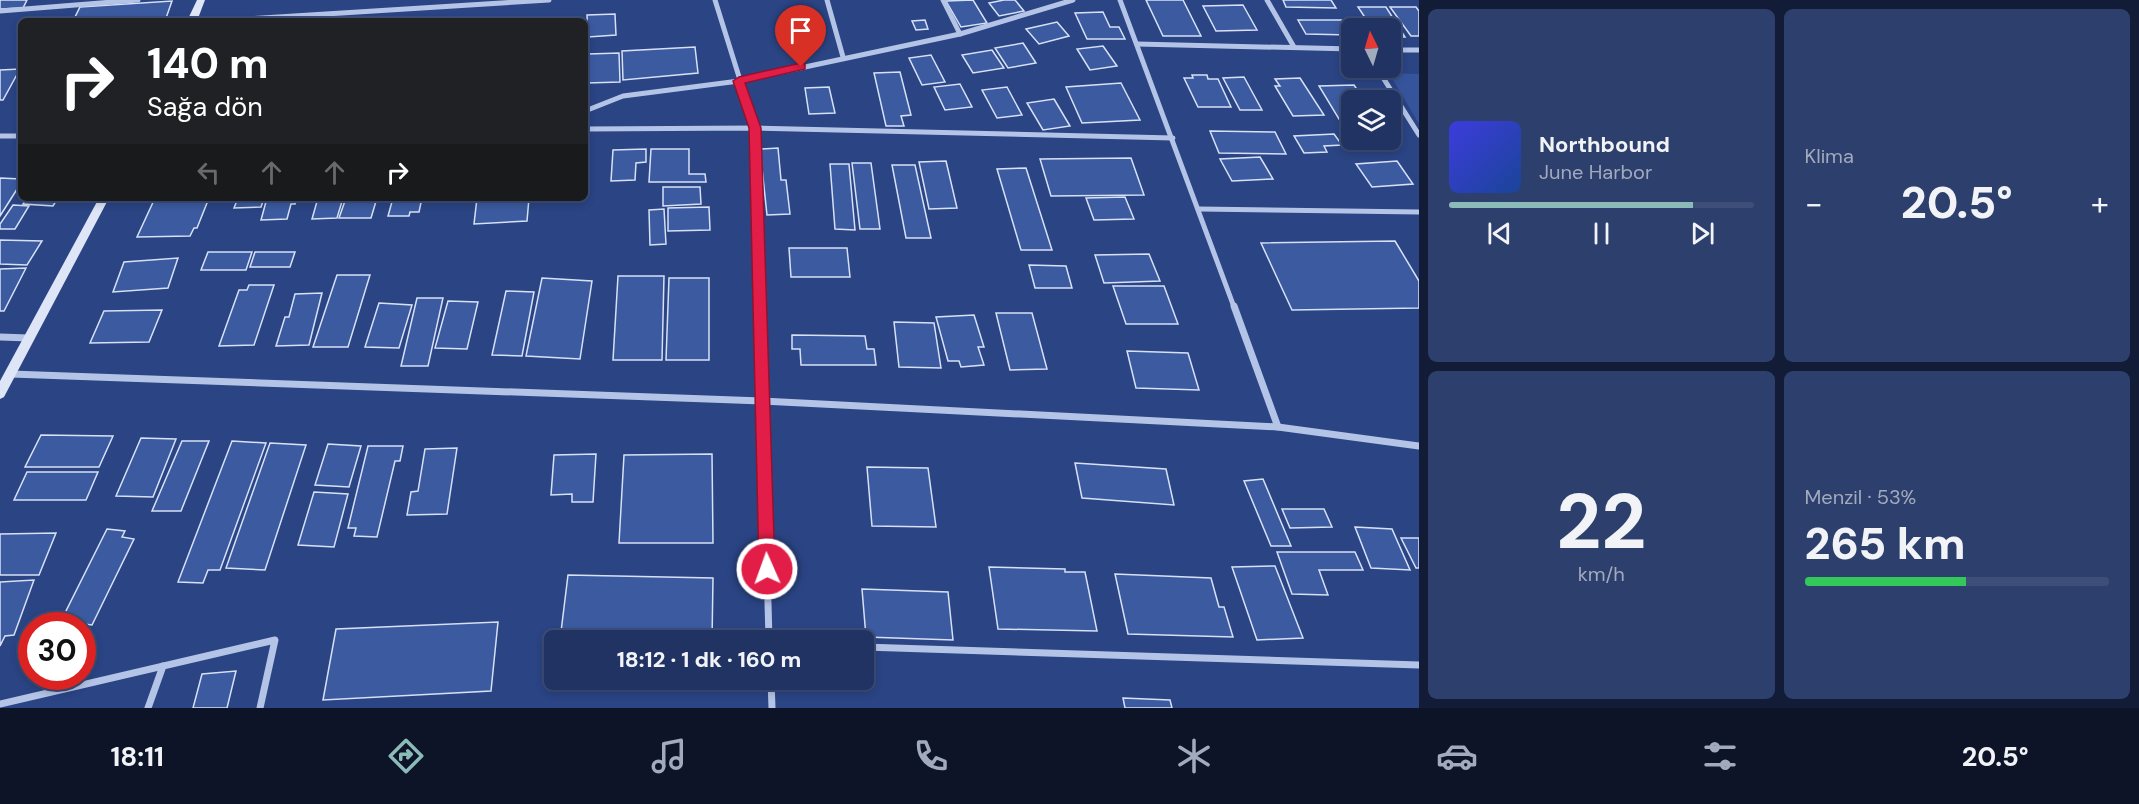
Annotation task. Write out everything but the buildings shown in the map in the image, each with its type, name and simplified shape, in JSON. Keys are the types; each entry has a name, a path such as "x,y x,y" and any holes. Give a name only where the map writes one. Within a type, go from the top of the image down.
{"street":[{"path":"0,11 138,0"},
{"path":"193,18 201,0"},
{"path":"263,18 549,0"},
{"path":"715,0 755,128 769,630"},
{"path":"827,0 843,57"},
{"path":"943,0 960,33"},
{"path":"588,110 623,96 739,81 960,33 1073,0"},
{"path":"1120,0 1173,138 1278,427"},
{"path":"1267,0 1294,47"},
{"path":"1137,44 1341,49"},
{"path":"1401,50 1419,50"},
{"path":"1383,78 1419,135"},
{"path":"588,129 755,128 1173,138"},
{"path":"0,136 18,136"},
{"path":"0,393 102,201"},
{"path":"1199,209 1419,212"},
{"path":"0,337 29,338"},
{"path":"11,374 762,401 1278,427 1419,447"},
{"path":"0,704 275,640 260,708"},
{"path":"874,646 1419,665"},
{"path":"148,708 163,666"},
{"path":"771,690 772,708"}],"shaded area":[{"path":"1401,73 1419,74 1419,124 1401,90 1392,78 1401,78"}],"route":[{"path":"767,569 755,128 739,81 801,67"}]}
